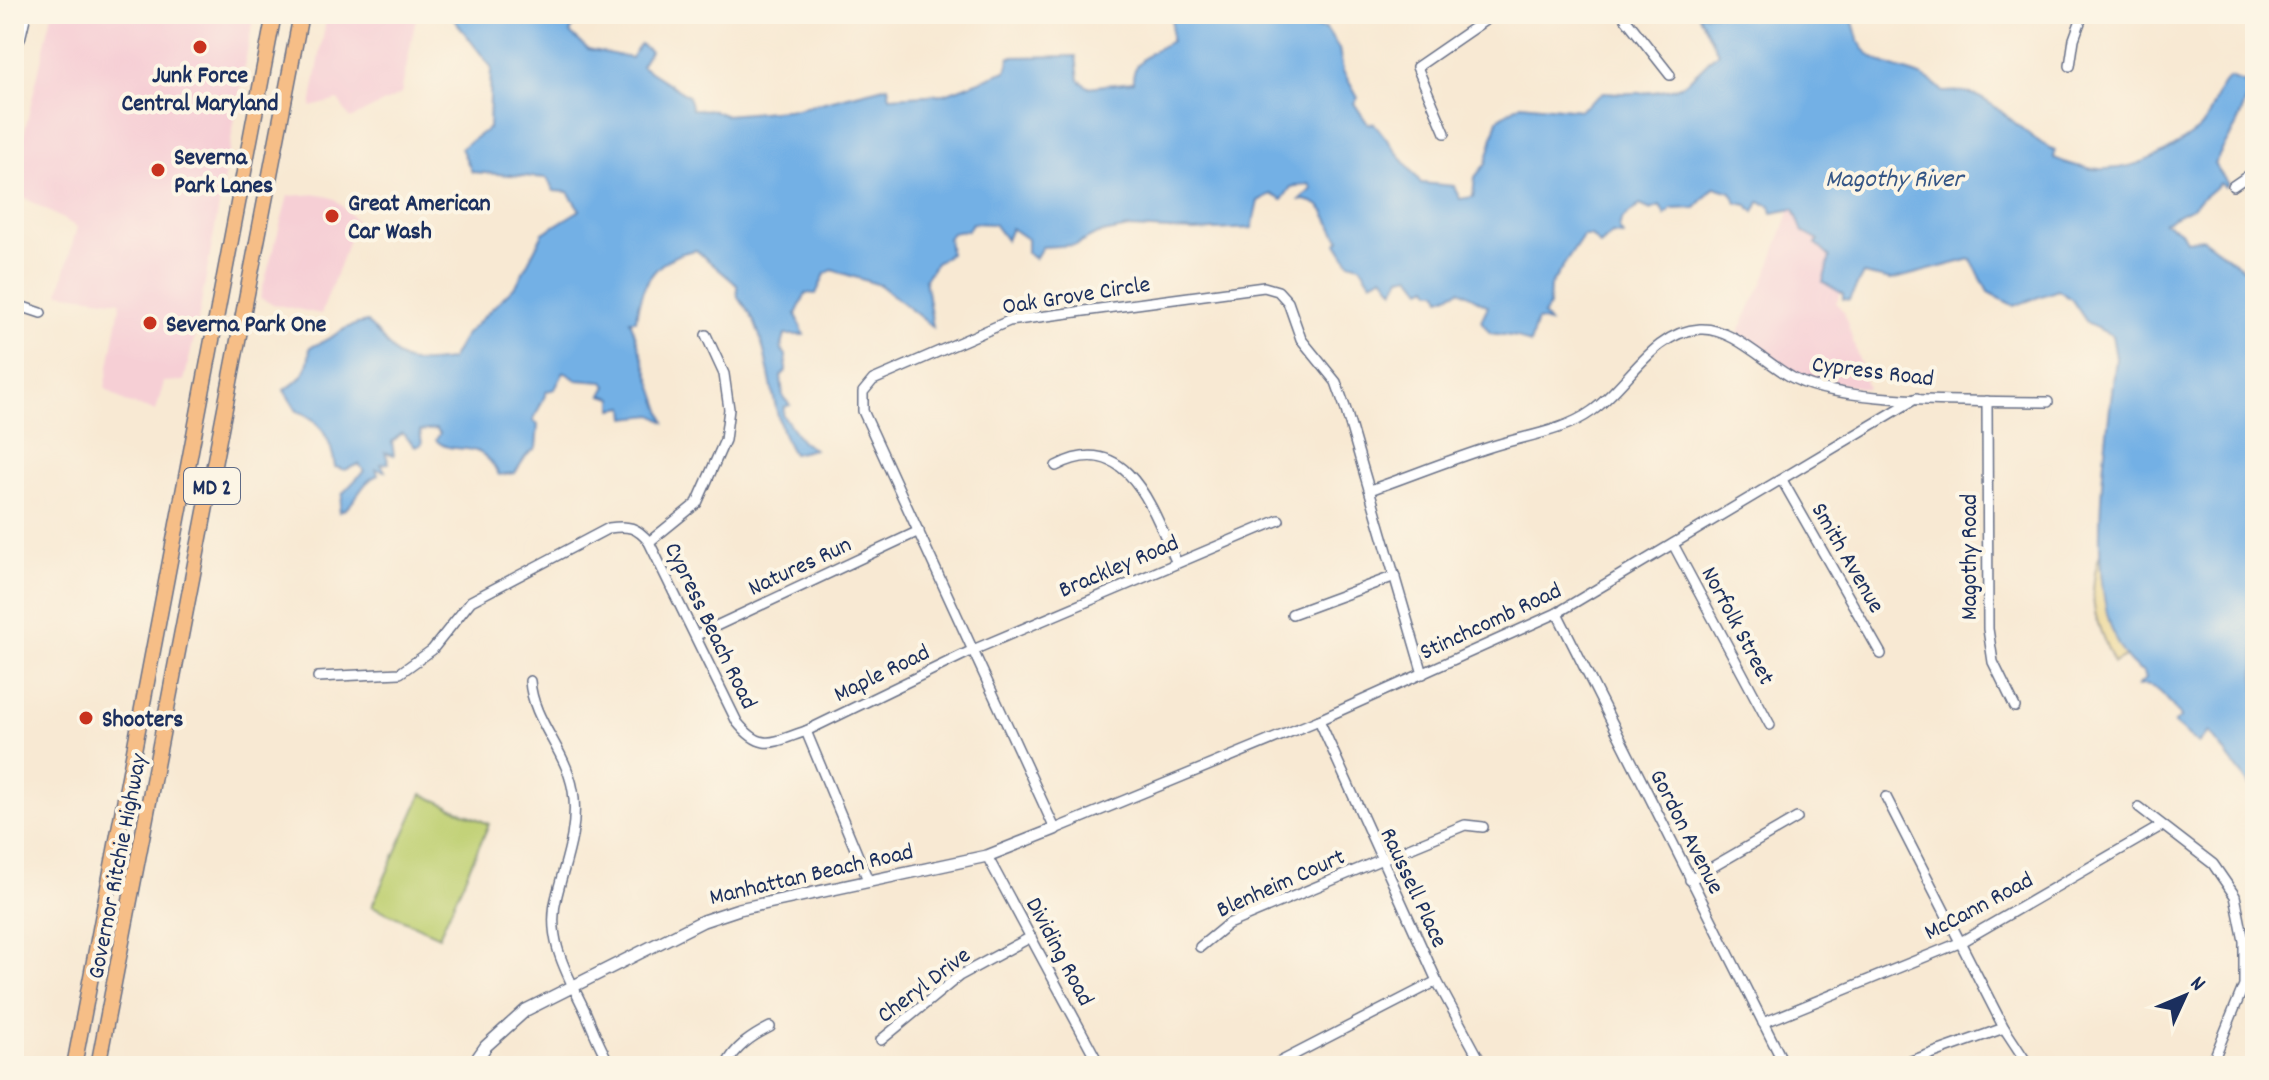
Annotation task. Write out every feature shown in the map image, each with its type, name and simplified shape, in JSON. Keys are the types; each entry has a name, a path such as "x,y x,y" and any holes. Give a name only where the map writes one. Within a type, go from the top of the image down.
{"highway":[{"name":"Governor Ritchie Highway","path":"74,1066 274,14"},
{"name":"Governor Ritchie Highway","path":"98,1066 301,14"},
{"path":"96,953 120,958"}],"street":[{"path":"20,39 26,14"},
{"path":"1445,133 1417,67 1494,14"},
{"path":"1622,14 1670,75"},
{"path":"2070,66 2074,39 2083,14"},
{"path":"2233,186 2255,171"},
{"name":"Oak Grove Circle","path":"1055,829 863,411 863,392 873,380 1009,321 1264,287 1278,291 1288,302 1301,339 1336,382 1423,674"},
{"path":"14,304 41,313"},
{"name":"Cypress Road","path":"1370,490 1491,447 1548,432 1590,413 1621,388 1663,341 1685,331 1704,328 1727,336 1797,380 1833,390 1917,398 2048,402"},
{"path":"649,542 697,503 725,440 729,409 724,374 706,335"},
{"name":"Stinchcomb Road","path":"1055,829 1319,720 1557,613 1917,398"},
{"name":"Magothy Road","path":"1987,401 1988,629 1993,662 2015,707"},
{"path":"1056,466 1089,454 1110,461 1128,472 1143,488 1176,561"},
{"name":"Smith Avenue","path":"1782,480 1881,654"},
{"name":"Brackley Road","path":"973,650 1176,561 1279,520"},
{"name":"Cypress Beach Road","path":"318,677 400,673 432,650 471,601 609,528 624,525 638,529 649,542 737,722 750,738 770,743 806,731"},
{"name":"Natures Run","path":"697,635 919,531"},
{"name":"Norfolk Street","path":"1673,544 1770,725"},
{"path":"1292,614 1395,576"},
{"name":"Gordon Avenue","path":"1557,613 1785,1066"},
{"name":"Maple Road","path":"806,731 973,650"},
{"path":"530,681 531,701 568,767 574,799 569,860 556,896 554,921 561,963 611,1066"},
{"name":"Raussell Place","path":"1319,720 1437,981 1483,1066"},
{"path":"806,731 868,880"},
{"path":"1886,797 2004,1028 2029,1066"},
{"path":"2139,807 2213,864 2235,898 2244,941 2244,985 2211,1066"},
{"path":"1690,880 1797,818"},
{"name":"Blenheim Court","path":"1200,947 1228,924 1465,825 1483,827"},
{"name":"McCann Road","path":"1763,1023 1959,943 2161,826"},
{"name":"Manhattan Beach Road","path":"472,1066 506,1026 526,1010 703,921 868,880 987,856 1055,829"},
{"name":"Dividing Road","path":"987,856 1100,1066"},
{"name":"Cheryl Drive","path":"881,1040 959,976 1031,937"},
{"path":"1272,1066 1437,981"},
{"path":"726,1066 731,1056 750,1038 770,1027"},
{"path":"1897,1066 2004,1028"}],"shaded area":[{"path":"52,14 254,14 197,326 184,381 164,382 156,411 125,402 105,388 121,301 59,293 77,227 14,192 14,177"},
{"path":"327,14 413,14 416,18 401,94 350,119 338,100 311,107"},
{"path":"1801,180 1893,180 1836,303 1844,312 1868,389 1798,375 1737,335 1764,281"},
{"path":"320,194 335,199 356,221 321,314 272,304 260,298 288,196"}],"green space":[{"path":"422,794 489,824 439,936 372,906"}],"sand":[{"path":"2101,551 2108,614 2125,657 2114,663 2094,608 2094,582"}],"water":[{"name":"Magothy River","path":"450,14 545,14 553,25 560,14 580,14 570,33 588,49 631,58 640,44 650,51 641,66 688,96 692,109 712,110 725,115 797,109 888,86 890,97 945,94 1006,71 1010,57 1076,56 1079,80 1088,87 1133,82 1133,74 1140,62 1171,41 1172,14 1239,14 1326,29 1339,49 1343,71 1358,98 1354,103 1368,124 1374,123 1421,183 1454,186 1460,199 1473,197 1475,177 1486,163 1498,119 1521,104 1580,110 1604,92 1664,91 1690,79 1718,52 1698,14 1849,14 1860,44 1872,57 1925,78 1943,92 1966,92 1981,98 2055,150 2054,158 2093,169 2130,166 2164,152 2202,126 2229,78 2252,86 2236,126 2214,164 2228,184 2225,187 2220,183 2190,209 2164,222 2181,231 2186,240 2202,238 2244,269 2255,258 2255,792 2209,732 2198,744 2174,724 2181,717 2162,694 2145,685 2137,686 2146,679 2144,673 2122,651 2108,617 2101,574 2100,526 2116,358 2112,335 2088,324 2072,300 2058,290 2014,306 1988,292 1971,259 1891,280 1863,274 1849,300 1843,299 1843,294 1823,282 1830,257 1816,244 1819,241 1803,232 1794,209 1772,213 1770,205 1759,202 1754,212 1747,205 1737,203 1731,192 1715,187 1695,208 1671,209 1665,215 1660,206 1651,210 1640,205 1621,220 1619,229 1623,235 1612,234 1600,245 1591,236 1583,236 1550,286 1549,306 1543,315 1549,323 1537,320 1530,344 1518,337 1490,333 1481,321 1488,306 1460,290 1441,298 1438,291 1431,291 1428,286 1422,289 1411,275 1401,277 1394,290 1383,276 1371,282 1360,265 1349,262 1337,243 1340,239 1322,209 1310,201 1300,200 1312,189 1309,184 1291,187 1282,200 1271,194 1258,201 1252,228 1194,231 1129,228 1097,234 1076,245 1042,247 1035,259 1027,253 1027,239 1011,228 1006,240 994,224 972,223 968,230 952,233 948,238 950,253 935,264 925,279 933,327 880,285 832,270 825,274 816,294 806,293 796,314 804,335 785,335 781,349 786,355 786,371 781,376 783,397 790,405 784,407 783,415 802,442 814,449 793,454 778,417 758,331 750,313 738,298 737,285 696,250 682,253 653,273 642,294 636,320 630,320 665,422 653,415 626,418 625,407 613,409 613,398 602,395 607,386 603,382 577,380 564,372 555,389 547,391 533,421 538,425 536,448 526,456 515,473 499,475 483,454 443,445 436,440 440,433 436,429 420,431 422,444 416,447 402,433 392,442 394,455 385,452 389,463 381,464 385,471 376,469 378,475 366,483 350,505 339,512 343,493 364,471 359,464 345,470 335,467 331,449 319,425 297,411 284,390 304,373 310,347 350,326 367,322 401,358 418,362 451,360 465,335 517,284 543,233 580,210 568,192 554,191 547,178 472,172 461,148 489,128 491,67"}],"place":[{"name":"Junk Force Central Maryland","path":"200,47"},
{"name":"Severna Park Lanes","path":"158,170"},
{"name":"Great American Car Wash","path":"332,216"},
{"name":"Severna Park One","path":"150,323"},
{"name":"Shooters","path":"86,718"}]}
